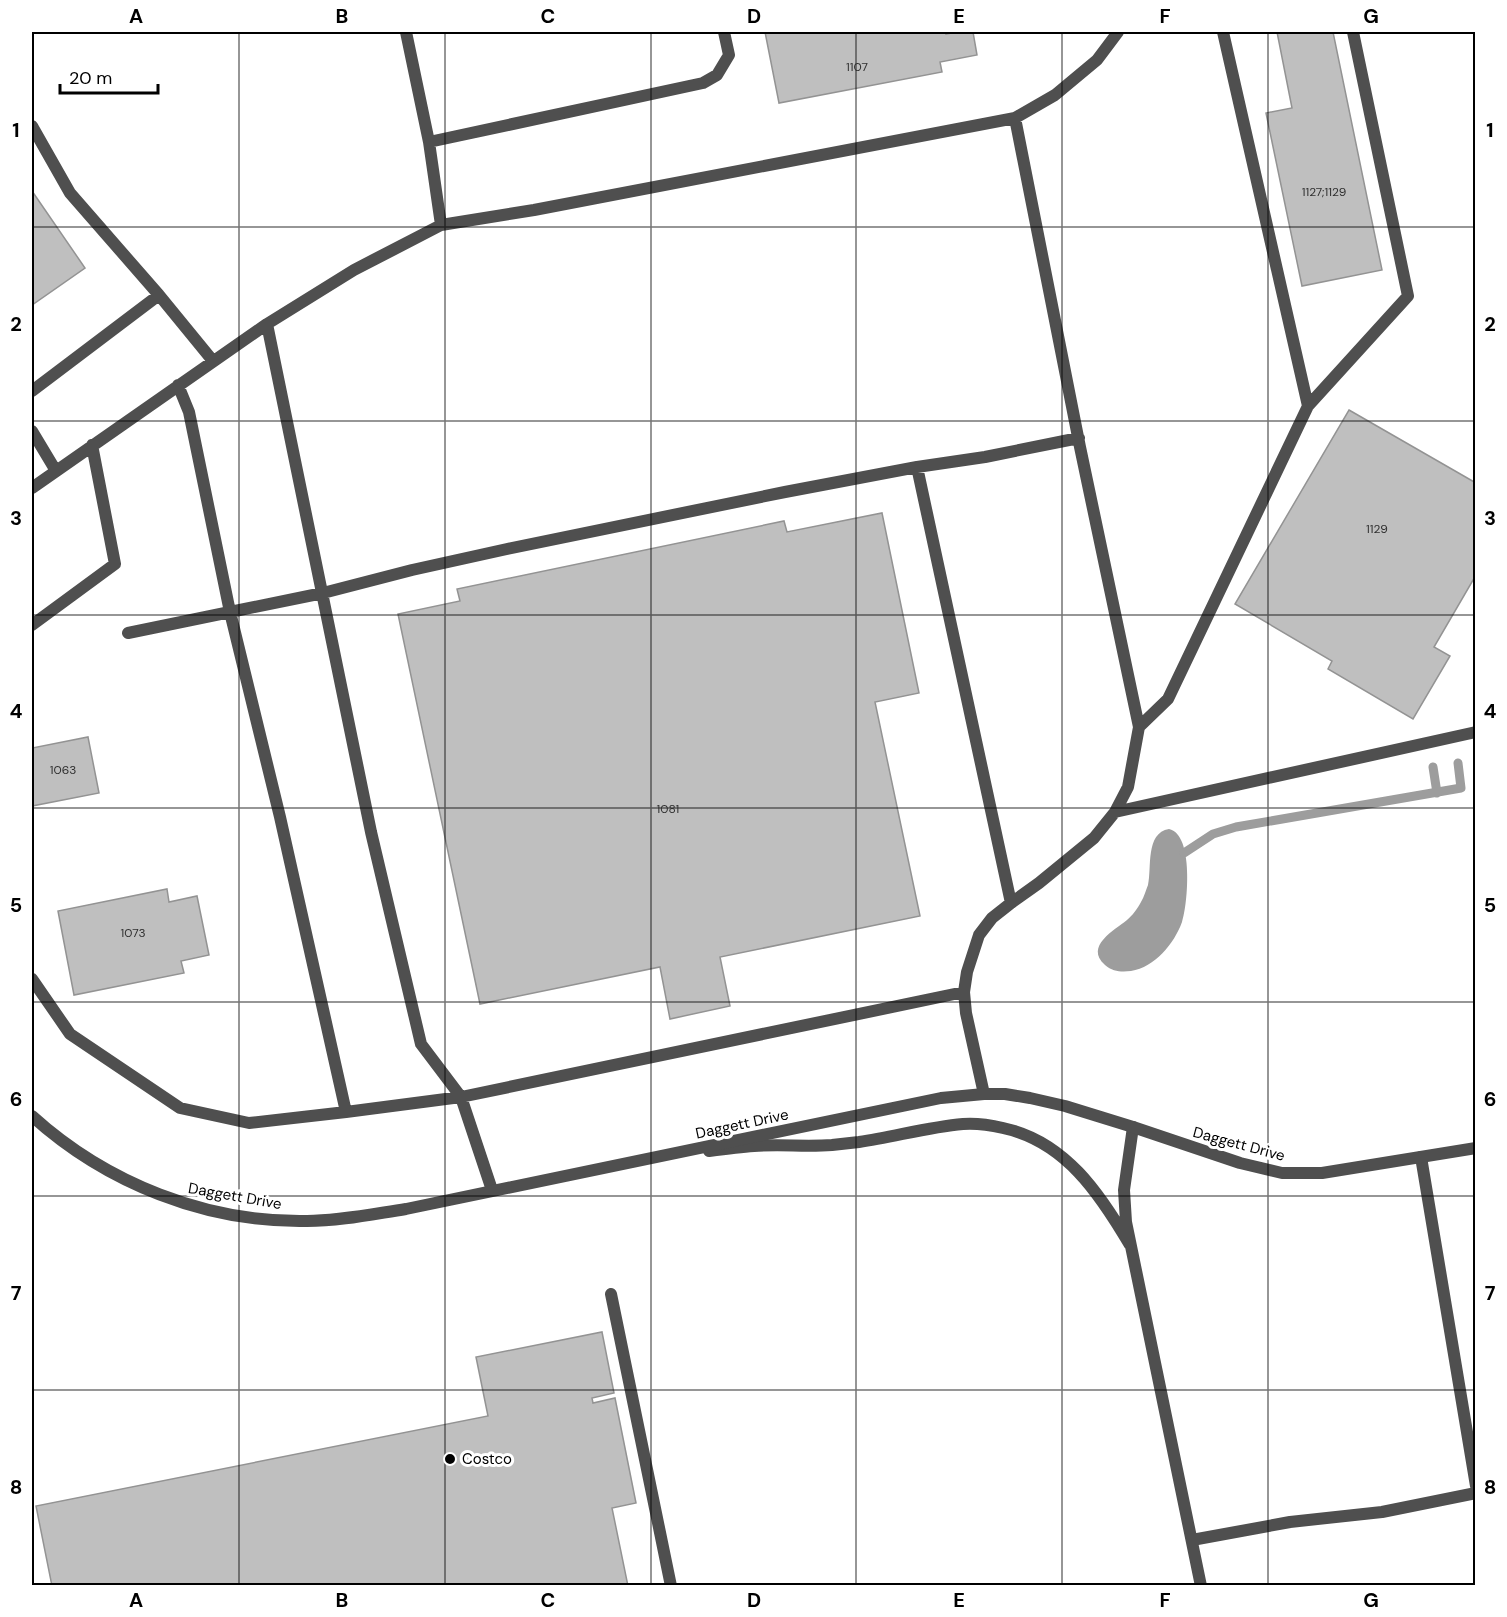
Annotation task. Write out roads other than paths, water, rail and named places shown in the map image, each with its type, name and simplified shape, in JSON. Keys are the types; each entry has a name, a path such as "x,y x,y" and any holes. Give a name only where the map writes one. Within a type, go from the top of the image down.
{"street":[{"path":"406,32 429,142 441,225"},
{"path":"429,142 703,83 717,75 729,55 724,32"},
{"path":"32,488 267,324 354,270 441,225 1015,118 1055,95 1097,60 1118,32"},
{"path":"1222,32 1308,406"},
{"path":"1139,727 1168,699 1308,406 1408,296 1353,32"},
{"path":"984,1094 966,1013 964,992 966,972 979,935 992,918 1039,884 1094,838 1115,812 1128,787 1139,727 1015,118"},
{"path":"32,126 70,193 213,361"},
{"path":"32,391 159,295"},
{"path":"267,324 371,832 421,1044 461,1096 492,1190"},
{"path":"178,385 189,412 230,612 280,817 346,1112"},
{"path":"32,430 56,471"},
{"path":"128,633 323,593 507,549 916,467 985,457 1079,438"},
{"path":"32,625 115,564 92,446"},
{"path":"916,467 1011,903"},
{"path":"1115,812 1476,732"},
{"path":"32,980 70,1034 180,1108 249,1123 461,1096 964,992"},
{"name":"Daggett Drive","path":"32,1116 73,1149 137,1186 195,1206 258,1219 284,1221 333,1220 406,1209 941,1098 984,1094 1005,1094 1065,1106 1240,1163 1282,1173 1322,1173 1476,1148"},
{"path":"660,1157 755,1146 832,1145 965,1124 987,1124 1026,1134 1065,1158 1084,1177 1105,1205 1130,1245"},
{"path":"1132,1127 1124,1197 1130,1245 1201,1586"},
{"path":"1421,1157 1476,1486"},
{"path":"611,1294 671,1586"},
{"path":"1192,1540 1290,1522 1382,1512 1476,1493"}],"waterway":[{"path":"1184,853 1213,834 1236,827 1461,788 1458,763"},
{"path":"1433,767 1437,793"}],"place":[{"name":"Costco","path":"450,1459"}]}
